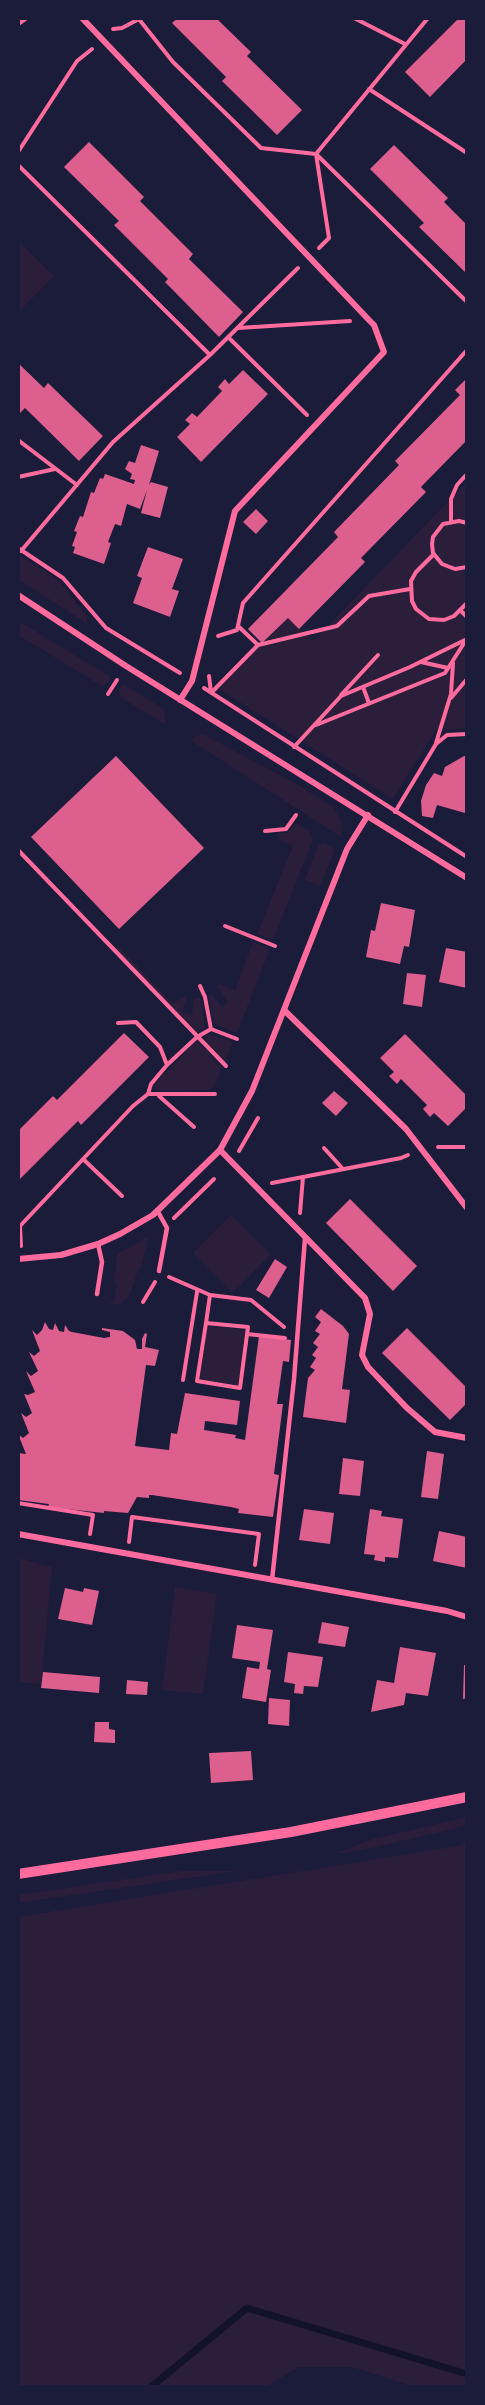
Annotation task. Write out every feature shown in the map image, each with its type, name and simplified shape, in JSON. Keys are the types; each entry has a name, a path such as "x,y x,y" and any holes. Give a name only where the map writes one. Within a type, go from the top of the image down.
{"street":[{"path":"18,23 25,18"},
{"path":"82,18 374,325 384,352 236,512 192,681 180,700"},
{"path":"18,595 126,666 467,878"},
{"path":"18,1259 61,1255 98,1244 120,1234 157,1210 220,1150 252,1091 347,849 368,815"},
{"path":"284,1010 406,1129 467,1208"},
{"path":"220,1150 365,1298 370,1314 362,1355 368,1367 407,1408 435,1432 467,1438"},
{"path":"18,1534 273,1576 467,1617"},
{"path":"18,1874 291,1832 467,1797"}],"lane":[{"path":"157,1210 167,1228 159,1272"},
{"path":"273,1576 294,1379 305,1238"},
{"path":"97,1294 102,1262 98,1244"}],"path":[{"path":"111,32 139,18 173,62 261,148 316,154 467,302"},
{"path":"354,18 405,44"},
{"path":"314,252 329,238 316,154 428,18"},
{"path":"18,153 77,61 91,49"},
{"path":"369,89 467,153"},
{"path":"18,165 210,355"},
{"path":"175,670 106,628 63,578 20,550 113,442 210,355 298,268"},
{"path":"237,328 369,320"},
{"path":"228,337 316,424"},
{"path":"215,637 237,630 243,603 467,350"},
{"path":"18,440 77,485"},
{"path":"18,477 56,469"},
{"path":"451,521 451,499 457,485 467,474"},
{"path":"467,523 451,521 437,529 433,537 434,554 442,564 455,569 467,567"},
{"path":"434,554 416,572 411,581 410,589 416,609 429,619 444,620 454,616 467,603"},
{"path":"211,693 258,645 337,626 369,596 410,589"},
{"path":"460,610 467,617"},
{"path":"238,626 258,645"},
{"path":"312,727 445,673 467,640"},
{"path":"341,696 467,640"},
{"path":"134,654 137,647"},
{"path":"294,747 378,655"},
{"path":"395,812 436,744 449,701 453,661"},
{"path":"420,662 448,668"},
{"path":"208,668 211,693"},
{"path":"449,701 467,679"},
{"path":"108,694 117,680"},
{"path":"363,687 369,704"},
{"path":"211,693 467,857"},
{"path":"436,744 447,735 467,734"},
{"path":"265,831 286,829 296,815"},
{"path":"18,850 226,1066"},
{"path":"225,926 275,946"},
{"path":"200,986 205,997 211,1029"},
{"path":"118,1023 136,1022 160,1047 167,1065"},
{"path":"21,1246 20,1226 133,1106 148,1094 151,1084 167,1065 197,1036 211,1029 237,1039"},
{"path":"148,1094 215,1094"},
{"path":"158,1095 194,1127"},
{"path":"257,1188 401,1158 421,1148 467,1147"},
{"path":"324,1148 343,1170"},
{"path":"83,1159 122,1196"},
{"path":"298,1232 303,1177"},
{"path":"143,1302 159,1272 197,1292 210,1296 250,1300 290,1332 290,1339 247,1334"},
{"path":"183,1380 197,1292"},
{"path":"206,1323 248,1327 240,1388 197,1381 210,1296"},
{"path":"18,1503 93,1515 89,1543"},
{"path":"128,1549 132,1517 259,1534 254,1570 273,1576"}],"shaded area":[{"path":"18,241 54,276 18,313"},
{"path":"467,482 467,729 436,730 393,799 219,689 288,617 313,641"},
{"path":"18,554 54,577 64,587 88,617 86,623 18,579"},
{"path":"22,623 111,677 109,681 104,686 100,685 20,636 18,629"},
{"path":"122,683 164,709 166,725 120,697 119,691"},
{"path":"204,735 295,783 333,807 342,823 341,837 190,740"},
{"path":"297,823 309,831 313,839 273,940 257,934 293,846 279,840 278,835 287,833"},
{"path":"325,843 335,849 320,886 305,880 318,845"},
{"path":"253,942 270,949 237,1033 214,1024 209,995 212,995 222,1007 228,1002 217,987 219,984 235,990"},
{"path":"117,945 173,1004 187,994 183,1012 192,1014 194,999 200,997 205,1027 196,1034 115,948"},
{"path":"209,1034 233,1042 225,1063 202,1040"},
{"path":"197,1040 222,1067 214,1087 209,1090 156,1091 153,1086"},
{"path":"231,1215 271,1254 233,1293 193,1253"},
{"path":"148,1237 141,1268 139,1268 129,1297 120,1304 110,1304 114,1301 117,1283 114,1283 117,1254"},
{"path":"207,1325 245,1330 238,1385 200,1380"},
{"path":"18,1558 52,1567 41,1684 18,1682"},
{"path":"175,1587 217,1594 203,1694 162,1690"},
{"path":"467,1817 466,1826 331,1855 373,1839"},
{"path":"467,1841 467,2387 415,2387 352,2367 299,2367 265,2387 18,2387 18,1917 457,1846"},
{"path":"181,1871 237,1871 18,1903 18,1895"}],"building":[{"path":"178,18 216,18 251,52 247,56 302,110 277,135 222,81 226,77 172,23"},
{"path":"459,18 467,18 467,59 430,97 405,72"},
{"path":"89,142 144,197 140,201 193,254 189,259 243,312 219,337 165,282 168,279 114,225 119,221 64,167"},
{"path":"394,145 448,198 444,202 467,225 467,274 419,227 424,223 370,169"},
{"path":"18,363 44,388 48,383 103,436 79,461 25,408 20,413 18,411"},
{"path":"243,370 268,394 201,462 177,437 190,424 185,420 192,413 197,417 222,391 218,387 225,379 229,384"},
{"path":"467,378 467,440 421,487 426,492 361,558 365,562 299,629 288,618 262,643 248,629 338,537 334,532 399,465 395,461 460,395 455,390"},
{"path":"141,445 159,451 149,485 151,482 168,487 160,518 141,513 147,490 140,509 127,504 121,526 115,524 108,542 111,543 104,564 73,553 75,547 72,546 77,532 74,531 80,516 83,517 91,492 94,493 100,478 103,479 105,474 134,484 135,480 130,479 132,474 125,469 129,461 135,463"},
{"path":"256,509 268,521 256,534 243,522"},
{"path":"148,547 183,559 172,589 179,591 170,617 133,603 142,578 137,576"},
{"path":"116,756 204,848 119,929 31,837"},
{"path":"467,756 465,813 437,805 433,818 422,816 421,801 426,785 434,773 442,776 445,767"},
{"path":"381,903 415,910 409,947 404,946 400,964 366,957 371,930 375,931"},
{"path":"446,948 467,952 467,988 439,982"},
{"path":"407,973 426,975 422,1007 403,1004"},
{"path":"124,1033 149,1057 81,1125 78,1121 18,1181 18,1131 53,1096 57,1100"},
{"path":"405,1034 467,1096 467,1107 448,1126 434,1113 430,1117 423,1109 427,1105 401,1079 397,1084 389,1076 394,1072 380,1058"},
{"path":"334,1091 348,1103 336,1116 322,1103"},
{"path":"350,1199 417,1266 393,1291 326,1223"},
{"path":"275,1259 287,1267 269,1298 256,1290"},
{"path":"321,1309 343,1326 349,1334 342,1389 350,1390 346,1423 303,1417 308,1378 315,1370 310,1367 316,1358 312,1355 318,1347 313,1343 320,1334 315,1331 321,1322 315,1317"},
{"path":"45,1322 49,1329 53,1330 55,1323 59,1331 64,1332 65,1325 69,1331 104,1338 110,1337 110,1332 102,1328 123,1331 135,1340 137,1349 142,1349 142,1339 145,1333 147,1334 145,1347 159,1350 155,1366 146,1365 135,1446 169,1450 171,1433 177,1434 185,1393 240,1401 237,1425 205,1421 204,1430 236,1435 235,1438 245,1440 259,1336 291,1340 289,1362 283,1361 277,1404 283,1404 274,1474 279,1475 273,1517 238,1513 239,1509 231,1507 152,1495 149,1495 149,1498 137,1497 128,1513 48,1507 49,1504 18,1500 18,1453 26,1454 18,1434 23,1438 29,1433 21,1413 26,1417 32,1413 24,1394 35,1392 26,1371 31,1376 38,1371 29,1352 34,1356 40,1351 32,1330 37,1335"},
{"path":"407,1328 467,1388 467,1403 450,1420 382,1353"},
{"path":"427,1451 444,1454 438,1499 421,1497"},
{"path":"343,1458 364,1461 360,1496 339,1494"},
{"path":"304,1509 334,1513 330,1544 299,1540"},
{"path":"370,1509 382,1511 381,1516 403,1519 398,1558 385,1557 385,1562 374,1560 375,1555 364,1554"},
{"path":"439,1531 467,1537 467,1568 433,1561"},
{"path":"65,1588 83,1592 84,1588 99,1591 92,1625 58,1619"},
{"path":"322,1622 349,1627 345,1647 318,1643"},
{"path":"237,1625 273,1630 267,1669 271,1670 266,1702 242,1698 247,1667 259,1669 260,1662 232,1658"},
{"path":"400,1647 436,1653 428,1696 406,1693 404,1705 371,1712 377,1680 394,1683"},
{"path":"288,1652 323,1657 318,1687 304,1686 303,1694 294,1693 295,1684 284,1682"},
{"path":"464,1665 467,1665 467,1698 463,1699"},
{"path":"43,1672 100,1677 99,1693 41,1688"},
{"path":"127,1680 148,1682 147,1695 126,1694"},
{"path":"269,1698 290,1700 289,1726 268,1724"},
{"path":"95,1722 109,1722 109,1729 115,1730 115,1743 94,1742"},
{"path":"251,1751 253,1780 211,1783 209,1753"}],"waterway":[{"path":"151,2387 247,2308 467,2374"}]}
